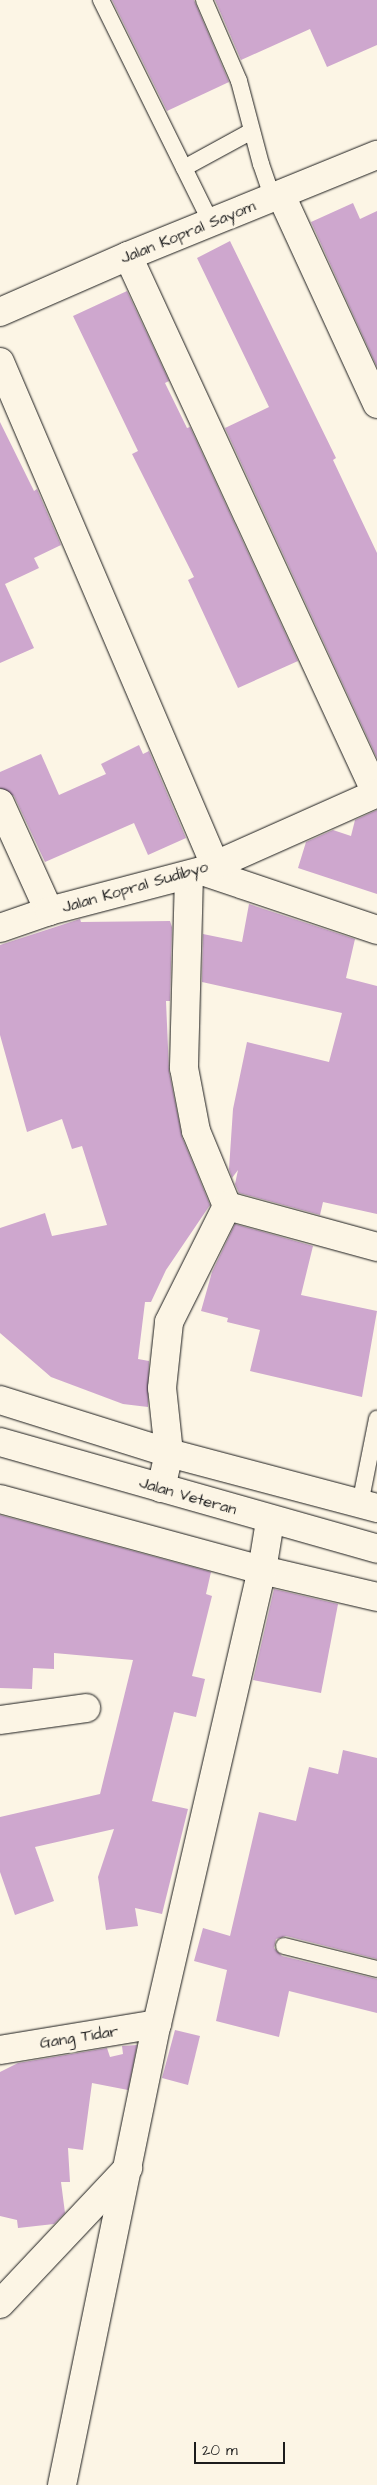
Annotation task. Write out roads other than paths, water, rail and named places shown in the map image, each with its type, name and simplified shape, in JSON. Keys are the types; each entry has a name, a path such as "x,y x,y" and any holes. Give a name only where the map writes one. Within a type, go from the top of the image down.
{"street":[{"name":"Jalan Kopral Sayom","path":"0,312 128,256 377,155"},
{"path":"277,197 377,404"},
{"path":"128,256 376,793"},
{"path":"0,362 202,871 184,1068 196,1131 227,1206 169,1322 162,1388 169,1453 161,1488"},
{"name":"Jalan Kopral Sudibyo","path":"0,928 50,911 202,871 376,793"},
{"path":"0,803 50,911"},
{"path":"202,871 377,930"},
{"path":"227,1206 377,1246"},
{"path":"0,1400 169,1453 368,1506"},
{"name":"Jalan Veteran","path":"0,1442 270,1521 377,1549"},
{"path":"0,1499 262,1570 377,1597"},
{"path":"62,2485 157,2024 262,1570 270,1521"},
{"path":"0,1720 86,1708"},
{"name":"Gang Tidar","path":"0,2050 157,2024"},
{"path":"0,2304 128,2168"}],"lane":[{"path":"101,0 211,223"},
{"path":"204,0 239,82 252,131 277,197"},
{"path":"184,168 252,131"},
{"path":"368,1506 377,1420"},
{"path":"284,1946 377,1969"}]}
